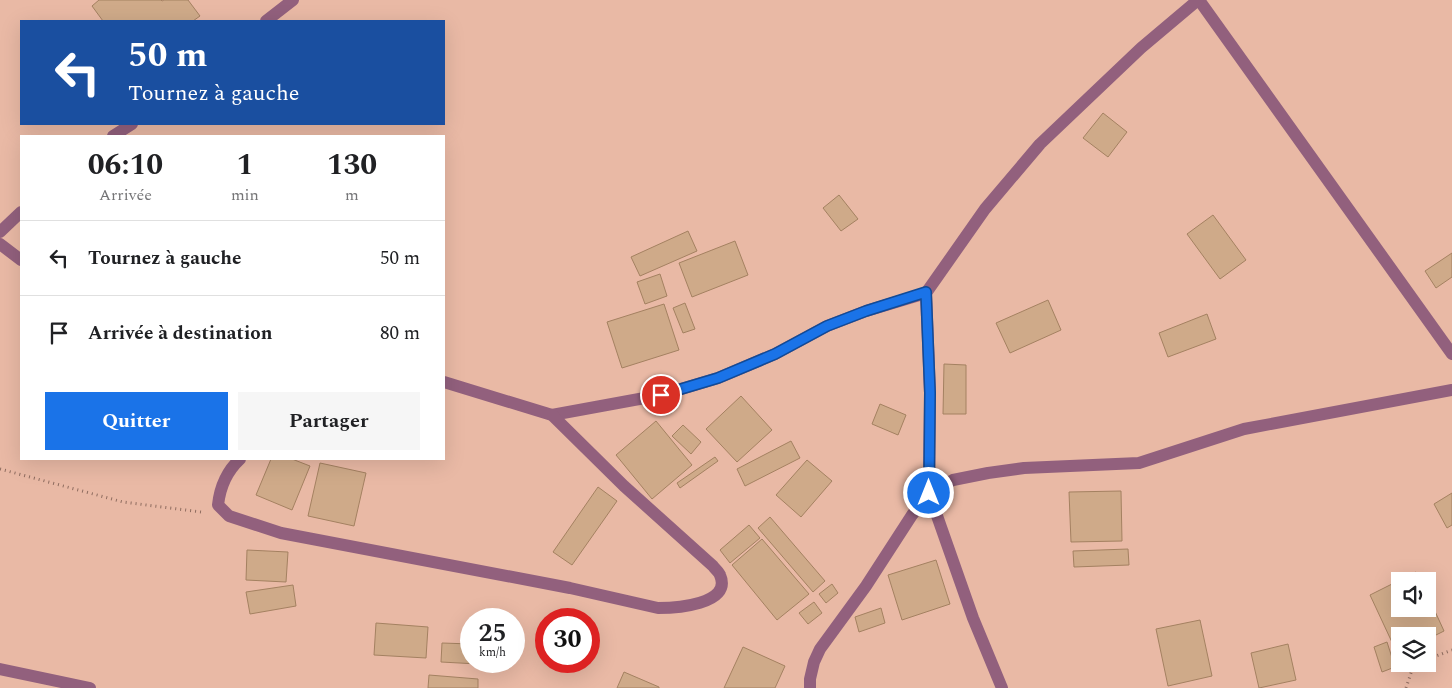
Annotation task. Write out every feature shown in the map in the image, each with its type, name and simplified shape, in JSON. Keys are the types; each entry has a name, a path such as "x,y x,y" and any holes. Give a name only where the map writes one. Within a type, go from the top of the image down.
{"street":[{"path":"267,20 293,0"},
{"path":"445,382 552,414 661,395 718,378 775,354 827,326 866,311 926,292 985,209 1040,144 1141,48 1199,0 1452,354"},
{"path":"115,135 130,125"},
{"path":"0,232 20,213"},
{"path":"0,244 20,259"},
{"path":"926,292 930,393 929,493 973,618 1002,688"},
{"path":"810,688 814,662 820,648 866,586 912,515 929,493 954,480 988,472 1024,468 1139,463 1244,429 1452,390"},
{"path":"239,460 232,466 220,490 218,506 228,516 281,533 570,588 658,608 704,603 716,595 721,586 720,576 713,566 624,486 552,414"},
{"path":"0,669 90,688"}],"path":[{"path":"0,469 123,502 228,516"},
{"path":"1436,656 1452,650"},
{"path":"1406,688 1411,672"}],"building":[{"path":"99,0 188,0 200,16 194,20 102,20 92,6"},
{"path":"1103,113 1127,132 1108,157 1083,138"},
{"path":"839,195 858,219 841,231 823,208"},
{"path":"1213,215 1246,260 1220,279 1187,234"},
{"path":"688,231 697,251 640,276 631,257"},
{"path":"735,241 748,275 692,297 679,263"},
{"path":"1452,253 1452,277 1436,288 1425,271"},
{"path":"660,274 667,296 645,304 637,282"},
{"path":"1048,300 1061,330 1010,353 996,323"},
{"path":"685,303 695,329 683,333 673,308"},
{"path":"664,304 679,350 622,368 607,322"},
{"path":"1207,314 1216,339 1168,357 1159,333"},
{"path":"944,364 966,365 966,414 943,414"},
{"path":"741,396 772,430 737,462 706,429"},
{"path":"880,404 906,415 898,435 872,424"},
{"path":"656,421 692,465 652,499 616,455"},
{"path":"683,425 701,442 691,454 672,436"},
{"path":"791,441 800,458 745,486 737,469"},
{"path":"715,457 718,461 680,488 677,483"},
{"path":"271,460 295,460 310,466 292,510 256,495"},
{"path":"807,460 832,481 801,517 776,495"},
{"path":"320,463 366,473 354,526 308,516"},
{"path":"598,487 617,501 572,565 553,552"},
{"path":"1121,491 1122,541 1071,542 1069,492"},
{"path":"1452,493 1452,525 1447,528 1434,504"},
{"path":"770,517 825,581 813,592 758,528"},
{"path":"749,525 760,538 730,563 720,550"},
{"path":"762,539 809,594 777,620 732,565"},
{"path":"1128,549 1129,565 1074,567 1073,551"},
{"path":"247,550 288,552 286,582 246,580"},
{"path":"936,560 950,604 902,620 888,575"},
{"path":"832,584 838,593 826,603 819,594"},
{"path":"1391,584 1391,617 1436,617 1436,614 1444,631 1436,635 1436,627 1391,627 1391,640 1370,595"},
{"path":"293,585 296,606 250,614 246,592"},
{"path":"814,602 822,613 808,624 799,613"},
{"path":"881,608 885,623 859,632 855,617"},
{"path":"1200,620 1212,676 1168,686 1156,629"},
{"path":"376,623 428,627 426,658 374,655"},
{"path":"1387,642 1391,654 1391,669 1382,672 1374,647"},
{"path":"442,643 460,644 460,663 441,662"},
{"path":"1288,644 1296,680 1259,688 1251,653"},
{"path":"743,647 785,666 775,688 724,688"},
{"path":"624,672 659,687 659,688 617,688"},
{"path":"429,675 478,679 478,688 428,688"}],"route":[{"path":"661,395 718,378 775,354 827,326 866,311 926,292 930,393 929,493"}]}
